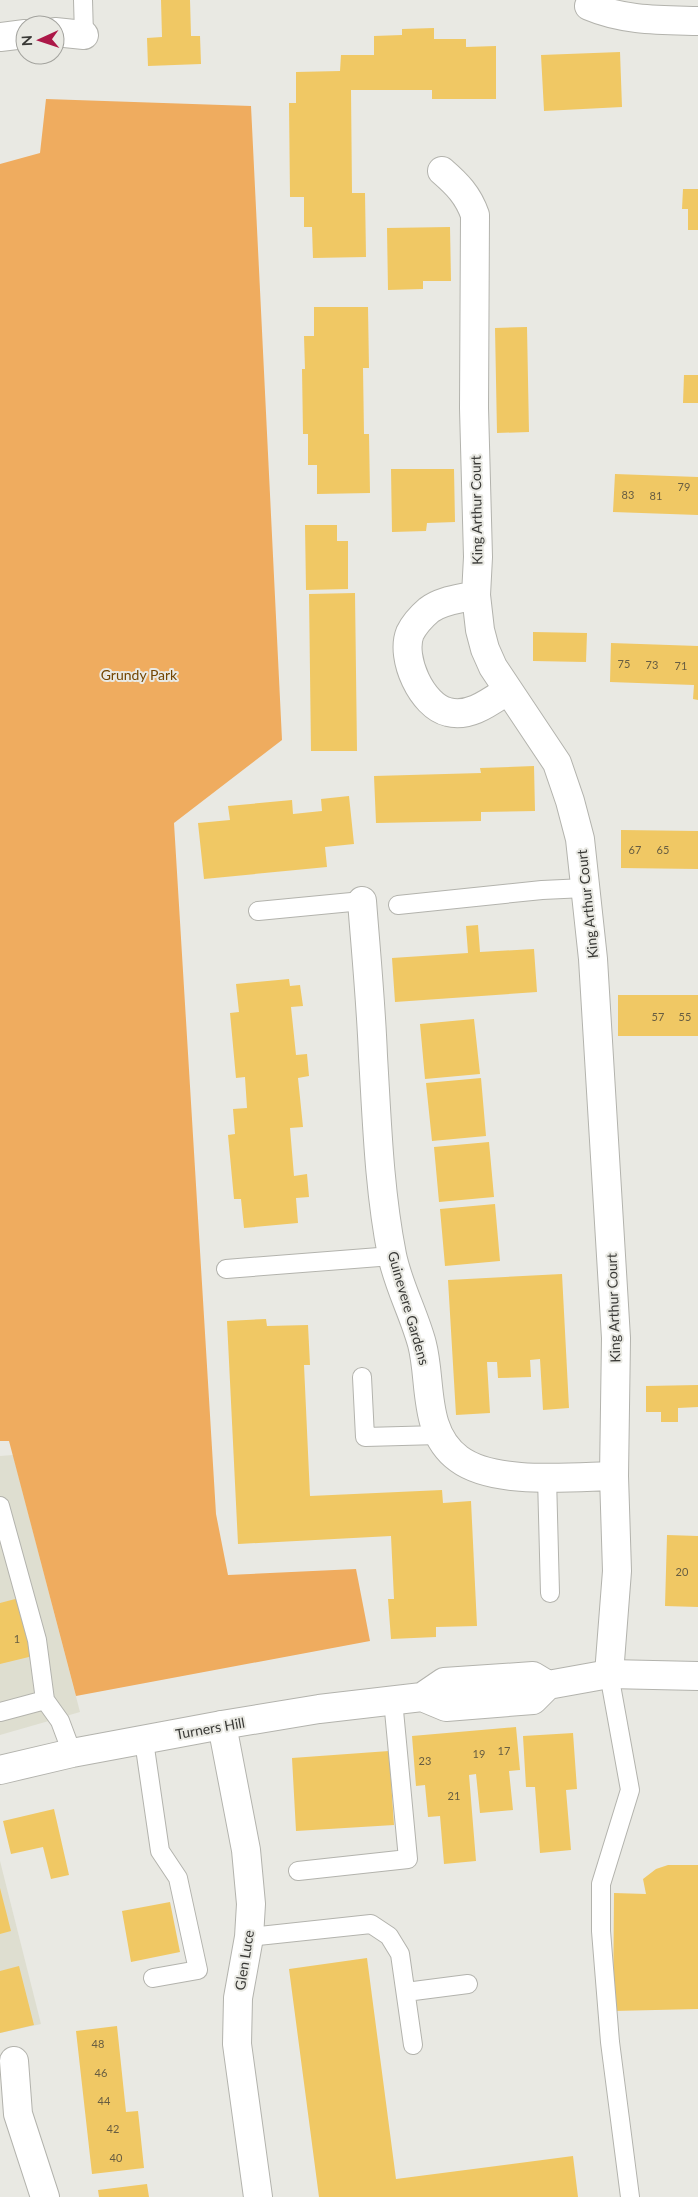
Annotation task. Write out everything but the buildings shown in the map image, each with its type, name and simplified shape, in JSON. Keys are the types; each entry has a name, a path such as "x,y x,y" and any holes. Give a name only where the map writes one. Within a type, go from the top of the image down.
{"street":[{"path":"588,3 612,16 698,21"},
{"path":"65,33 84,35"},
{"path":"0,37 15,35"},
{"name":"King Arthur Court","path":"442,170 459,186 470,200 475,215 474,408 478,557 476,595 480,630 485,649 508,690 557,763 580,838 593,959 616,1338 614,1476 617,1570 610,1674"},
{"path":"476,595 441,604 430,609 418,621 410,635 409,651 415,682 424,696 434,705 448,712 462,712 479,708 508,690"},
{"name":"Guinevere Gardens","path":"362,901 379,1160 392,1256 422,1345 430,1404 439,1435 458,1458 486,1473 510,1476 614,1476"},
{"name":"Turners Hill","path":"0,1770 222,1725 422,1696 446,1707 533,1700 548,1685 610,1674 698,1676"},
{"name":"Glen Luce","path":"222,1725 246,1850 251,1904 250,1938 238,1998 237,2044 258,2197"},
{"path":"14,2061 18,2114 46,2197"}],"lane":[{"path":"83,0 84,35"},
{"path":"398,905 542,890 585,888"},
{"path":"258,911 362,901"},
{"path":"226,1269 392,1256"},
{"path":"362,1377 365,1437 439,1435"},
{"path":"546,1476 550,1593"},
{"path":"0,1506 37,1640 45,1700 60,1721 72,1754"},
{"path":"610,1674 630,1790 601,1884 600,1930 610,2042 630,2197"},
{"path":"0,1712 45,1700"},
{"path":"298,1871 408,1859 393,1700"},
{"path":"144,1741 160,1851 178,1878 198,1970 153,1978"},
{"path":"250,1938 371,1924 389,1936 400,1954 413,2045"},
{"path":"406,1992 468,1984"}],"shaded area":[{"path":"13,1455 80,1712 0,1735 0,1456"},
{"path":"0,1861 41,2024 0,2033"}],"green space":[{"name":"Grundy Park","path":"46,99 251,106 282,740 174,823 216,1514 228,1575 356,1569 370,1641 76,1696 9,1441 0,1441 0,164 40,153"}]}
